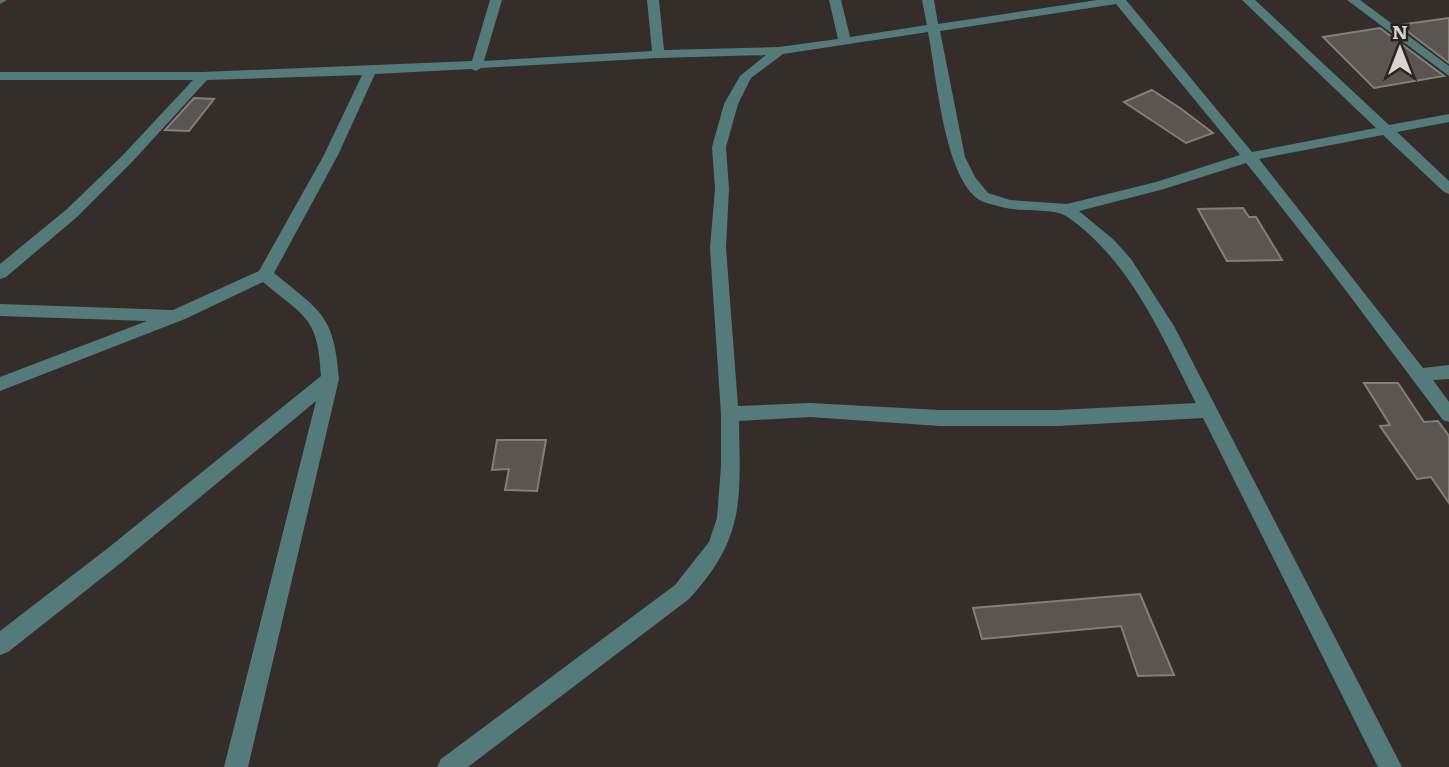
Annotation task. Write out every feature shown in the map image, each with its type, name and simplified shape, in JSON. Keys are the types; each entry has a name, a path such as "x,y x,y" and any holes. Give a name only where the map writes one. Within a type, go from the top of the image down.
{"street":[{"path":"476,67 496,0"},
{"path":"653,0 658,54"},
{"path":"835,0 845,42"},
{"path":"928,0 958,157 969,179 984,195 1009,205 1067,209 1159,186 1248,157 1449,117"},
{"path":"0,76 203,76 370,71 476,67 658,54 779,51 1120,0 1292,208 1449,415"},
{"path":"1248,0 1449,189"},
{"path":"1353,0 1449,72"},
{"path":"449,767 681,592 703,569 724,531 728,508 730,414 718,248 722,189 719,147 731,104 746,76 779,51"},
{"path":"0,384 179,315 265,275 331,155 370,71"},
{"path":"0,273 72,213 128,158 203,76"},
{"path":"1067,209 1109,244 1125,263 1168,331 1390,767"},
{"path":"236,767 330,379 328,344 317,318 265,275"},
{"path":"0,310 179,315"},
{"path":"1417,375 1449,372"},
{"path":"0,644 115,555 330,379"},
{"path":"730,414 810,410 940,418 1058,418 1087,414 1210,410"}],"building":[{"path":"1449,18 1449,63 1399,25"},
{"path":"1380,28 1444,76 1374,88 1323,37"},
{"path":"1152,90 1213,133 1186,143 1124,102"},
{"path":"194,98 214,99 189,131 165,130"},
{"path":"1243,208 1249,217 1256,217 1282,260 1227,261 1198,209"},
{"path":"1364,383 1398,383 1424,422 1438,421 1449,436 1449,503 1431,477 1417,479 1380,426 1390,425"},
{"path":"497,440 546,440 537,491 505,490 509,469 492,470"},
{"path":"1140,594 1174,675 1138,676 1121,626 982,639 973,608"}]}
